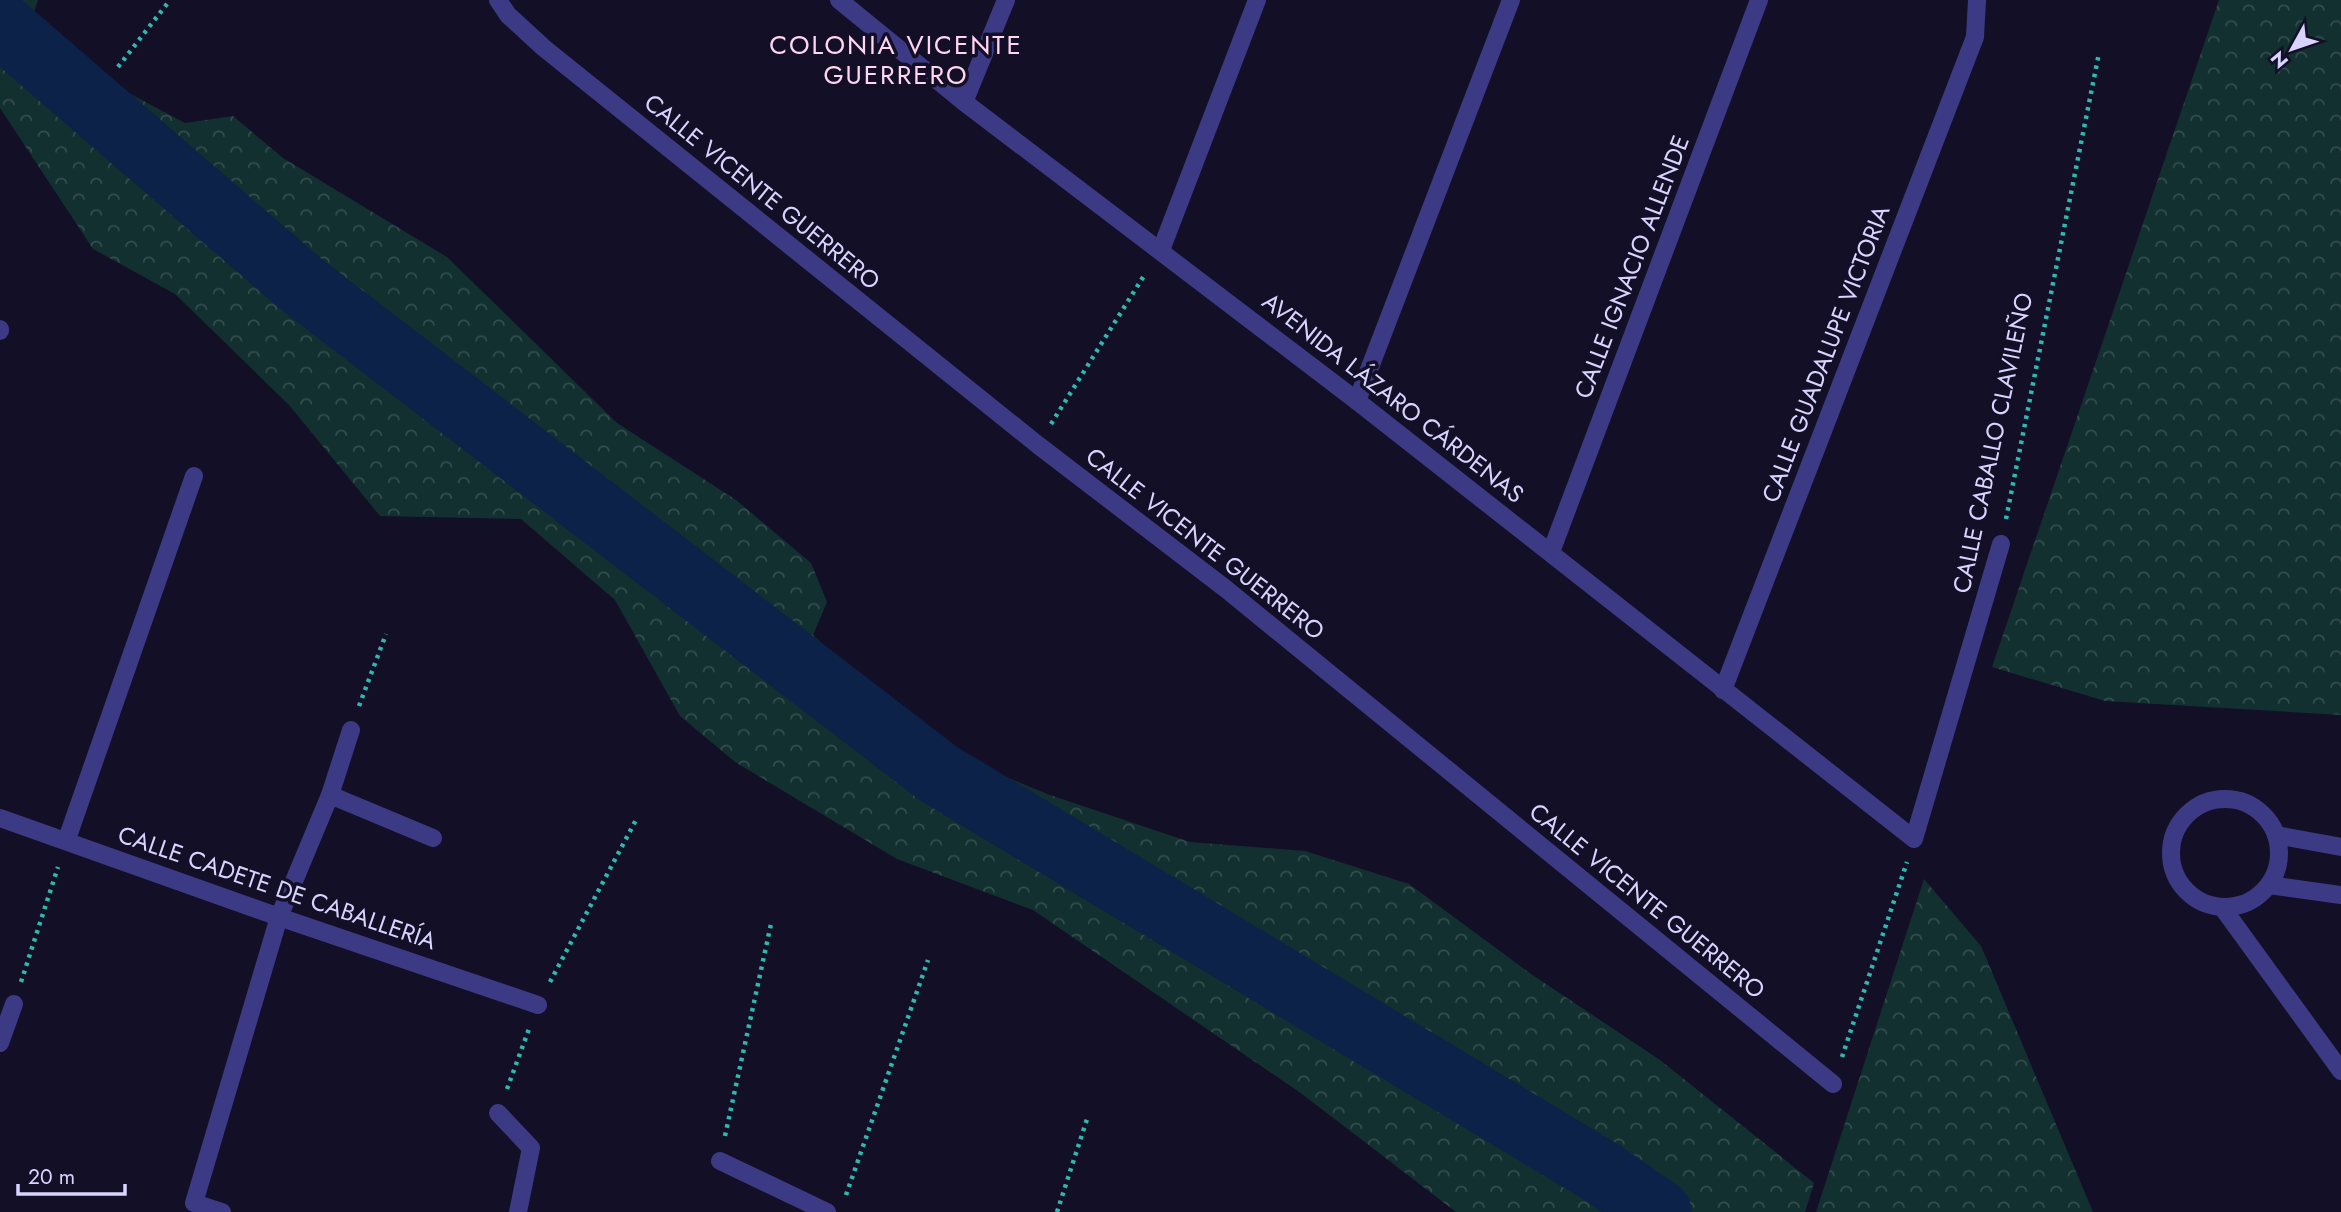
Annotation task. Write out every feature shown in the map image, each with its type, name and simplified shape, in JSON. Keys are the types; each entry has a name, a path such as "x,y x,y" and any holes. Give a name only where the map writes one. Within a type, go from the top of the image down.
{"street":[{"name":"CALLE VICENTE GUERRERO","path":"498,0 508,15 544,48 1038,445 1226,589 1833,1084"},
{"name":"AVENIDA LÁZARO CÁRDENAS","path":"839,0 964,102 1357,401 1914,839"},
{"path":"964,102 1006,0"},
{"path":"1161,250 1257,0"},
{"path":"1357,401 1511,0"},
{"name":"CALLE IGNACIO ALLENDE","path":"1551,552 1759,0"},
{"name":"CALLE GUADALUPE VICTORIA","path":"1723,690 1975,37 1977,0"},
{"path":"67,839 194,476"},
{"name":"CALLE CABALLO CLAVILEÑO","path":"1914,839 2001,544"},
{"path":"222,1212 194,1203 279,917 330,795 351,730"},
{"path":"330,795 433,838"},
{"path":"2219,799 2237,800 2254,807 2267,819 2276,835 2279,852 2277,870 2269,885 2256,898 2240,906 2204,904 2189,894 2177,880 2171,863 2171,845 2176,828 2187,814 2202,803 2219,799"},
{"name":"CALLE CADETE DE CABALLERÍA","path":"0,818 67,839 279,917 538,1005"},
{"path":"2276,835 2341,847"},
{"path":"2269,885 2341,895"},
{"path":"2222,907 2341,1070"},
{"path":"0,1043 14,1004"},
{"path":"498,1113 530,1148 519,1212"},
{"path":"720,1161 827,1212"}],"path":[{"path":"118,67 170,0"},
{"name":"CALLE CABALLO CLAVILEÑO","path":"2001,544 2098,53"},
{"path":"1038,445 1161,250"},
{"path":"351,730 386,634"},
{"path":"498,1113 538,1005 637,818"},
{"path":"14,1004 67,839"},
{"path":"1833,1084 1914,839"},
{"path":"720,1161 771,924"},
{"path":"844,1199 928,960"},
{"path":"1057,1212 1088,1116"}],"green space":[{"path":"0,0 38,0 31,22 70,67 108,82 185,123 233,116 283,158 447,257 617,423 736,500 811,563 827,602 813,635 927,745 1050,795 1190,842 1305,851 1409,884 1531,974 1660,1060 1814,1183 1805,1212 1456,1212 1302,1094 1033,910 897,859 735,762 680,716 615,600 521,519 380,516 289,405 175,294 93,249 0,108"},
{"path":"2219,0 2341,0 2341,715 2105,701 1992,667"},
{"path":"1924,879 1981,946 2093,1212 1816,1212"}],"waterway":[{"path":"0,24 301,284 939,774 1601,1172 1659,1212"}],"district":[{"name":"COLONIA VICENTE GUERRERO","path":"896,60"}]}
